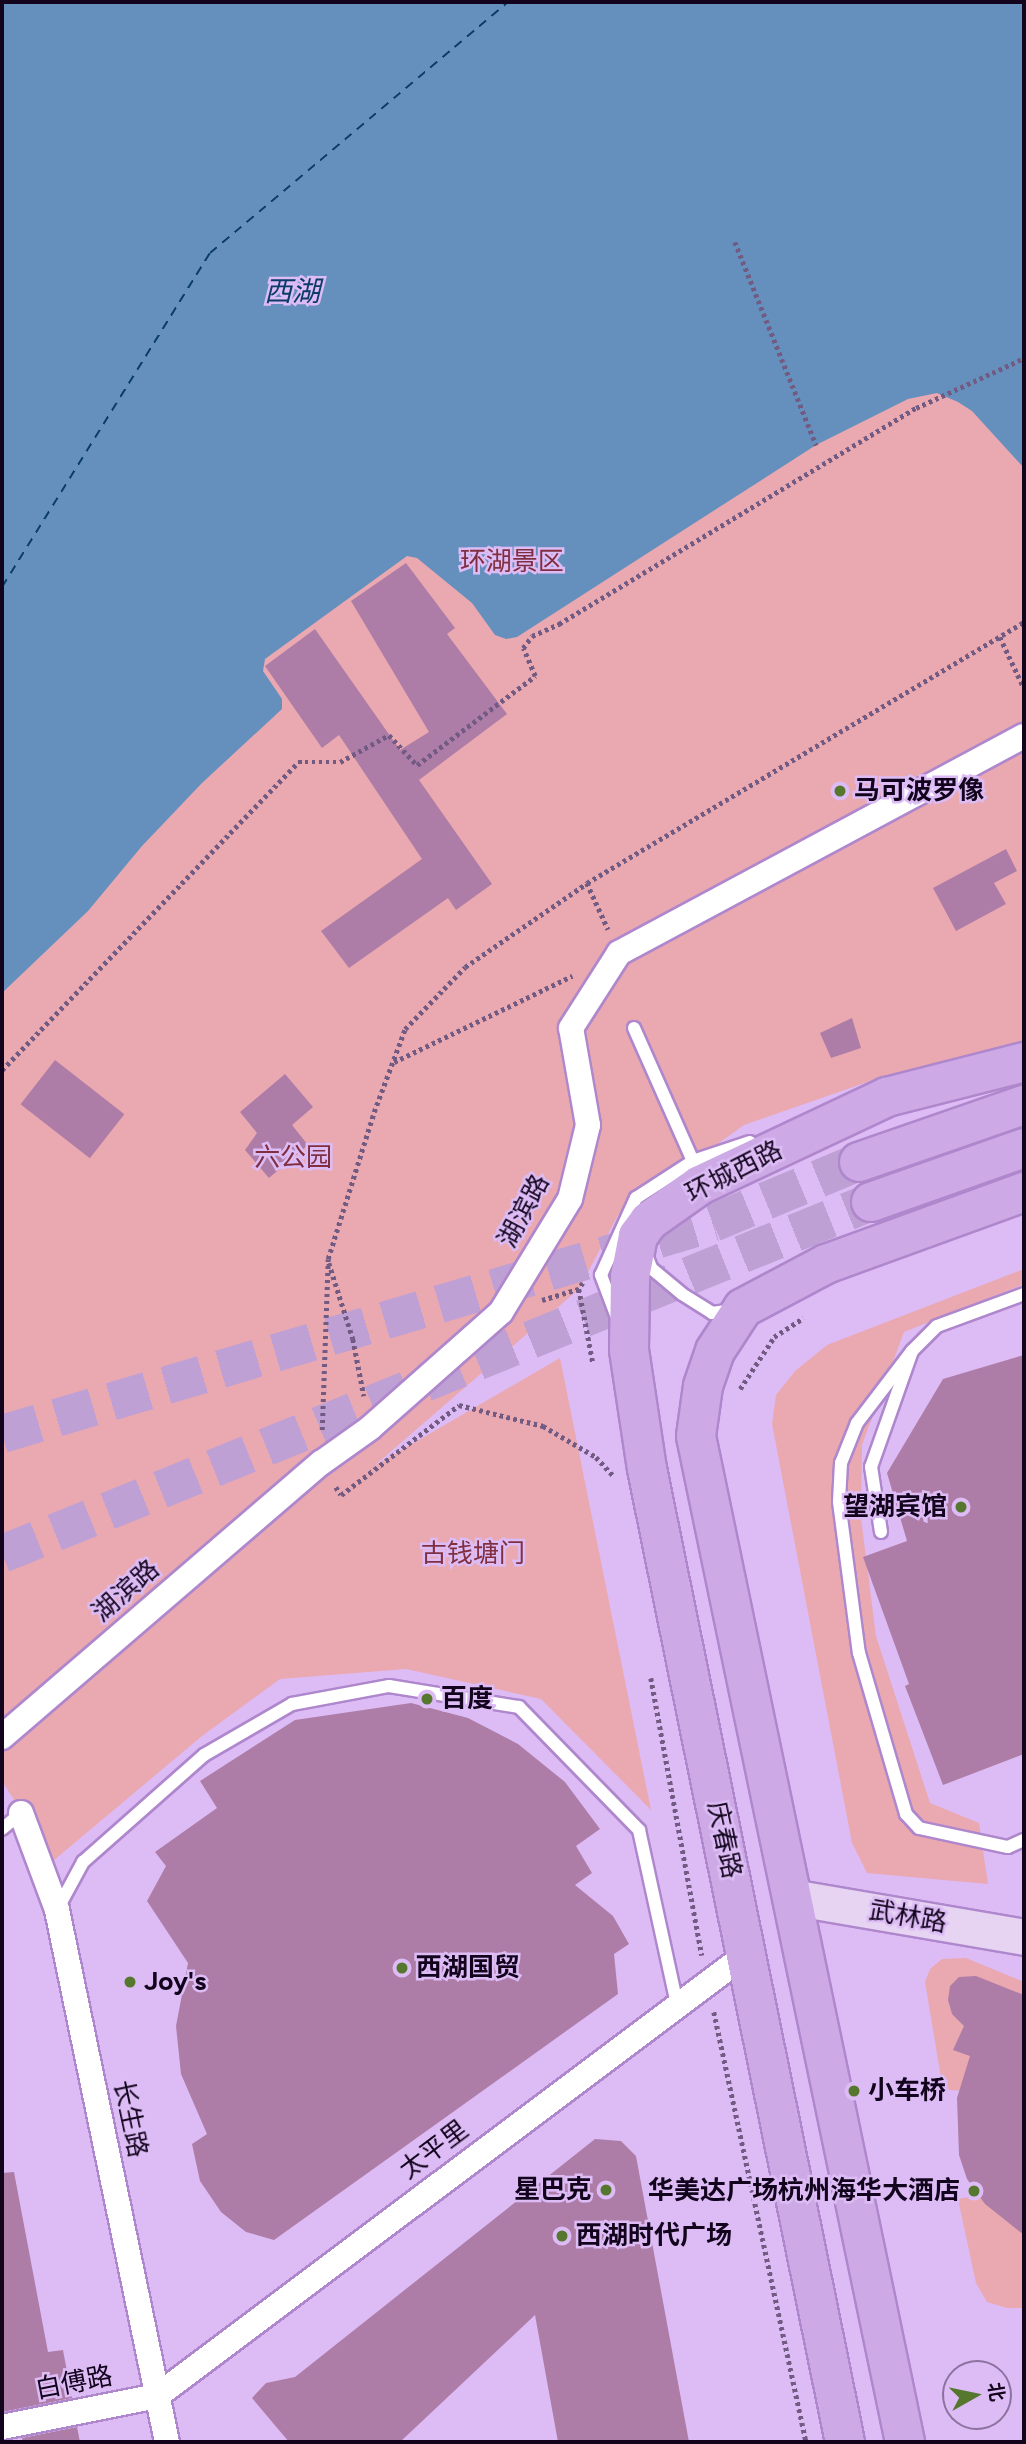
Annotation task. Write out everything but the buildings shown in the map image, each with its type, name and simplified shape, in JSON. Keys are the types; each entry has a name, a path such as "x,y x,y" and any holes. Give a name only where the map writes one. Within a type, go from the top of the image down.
{"main road":[{"name":"环城西路","path":"638,1236 649,1221 700,1185 887,1097 1024,1062"},
{"path":"859,1162 1024,1105"},
{"path":"871,1202 1024,1148"},
{"path":"743,1308 826,1264 1024,1192"},
{"name":"庆春路","path":"638,1236 630,1277 629,1350 648,1469 845,2442"},
{"name":"庆春路","path":"743,1308 716,1351 703,1386 696,1436 905,2442"}],"street":[{"name":"湖滨路","path":"2,1737 321,1463 370,1428 500,1312 570,1199 588,1125 571,1028 618,953 1024,736"},
{"name":"长生路","path":"21,1813 57,1910 167,2442"},
{"name":"武林路","path":"791,1897 1024,1937"},
{"name":"太平里","path":"157,2396 748,1953"},
{"name":"白傅路","path":"2,2427 157,2396"}],"lane":[{"path":"634,1028 693,1161"},
{"path":"783,1131 887,1097"},
{"path":"629,1350 601,1275 636,1198 693,1161 758,1140"},
{"path":"638,1236 652,1268 682,1294 712,1313 743,1308"},
{"path":"1024,1294 937,1326 912,1352 856,1423 841,1463 839,1502 859,1653 906,1814 919,1828 1008,1847 1024,1840"},
{"path":"881,1532 871,1467 912,1352"},
{"path":"57,1910 83,1862 204,1755 292,1704 390,1686 519,1707 639,1830 677,2005"},
{"path":"2,1829 21,1813"}],"path":[{"path":"735,242 816,445"},
{"path":"2,1070 298,762 340,762 389,736 417,765 535,676 523,648 533,636 559,624 916,408 1024,358"},
{"path":"1000,637 1024,688"},
{"path":"393,1062 618,953 587,883"},
{"path":"327,1259 353,1339 370,1428"},
{"path":"736,1395 774,1337 806,1316"},
{"path":"341,1495 459,1405 543,1426 596,1457 614,1476"}],"green space":[{"name":"环湖景区","path":"2,2 1024,2 1024,1045 879,1078 744,1125 618,1215 579,1289 374,1466 560,1358 651,1810 541,1699 406,1669 280,1679 202,1736 53,1861 2,1781"},
{"path":"1024,1269 1024,1284 904,1332 862,1445 861,1518 876,1636 930,1803 979,1823 988,1884 867,1873 852,1843 772,1424 776,1395 795,1371 827,1345"},
{"path":"966,1958 1024,1982 1024,2308 1007,2308 987,2302 976,2283 958,2199 996,2191 977,2091 943,2090 925,1982 930,1969 942,1959"}],"water":[{"name":"西湖","path":"2,2 1024,2 1024,468 972,411 958,402 937,393 908,399 816,445 517,637 506,639 495,635 472,603 417,558 407,556 265,659 263,671 282,699 282,709 202,783 142,846 88,911 2,993"}],"ferry route":[{"path":"2,587 210,253 508,2"}],"tunnel":[{"path":"2,1434 713,1223 859,1162"},
{"path":"2,1554 871,1202"}],"place":[{"name":"马可波罗像","path":"840,791"},
{"name":"望湖宾馆","path":"961,1507"},
{"name":"百度","path":"427,1699"},
{"name":"西湖国贸","path":"402,1968"},
{"name":"Joy's","path":"130,1982"},
{"name":"小车桥","path":"854,2091"},
{"name":"星巴克","path":"606,2190"},
{"name":"华美达广场杭州海华大酒店","path":"974,2191"},
{"name":"西湖时代广场","path":"562,2236"}],"park label":[{"name":"六公园","path":"293,1158"},
{"name":"古钱塘门","path":"473,1554"}]}
